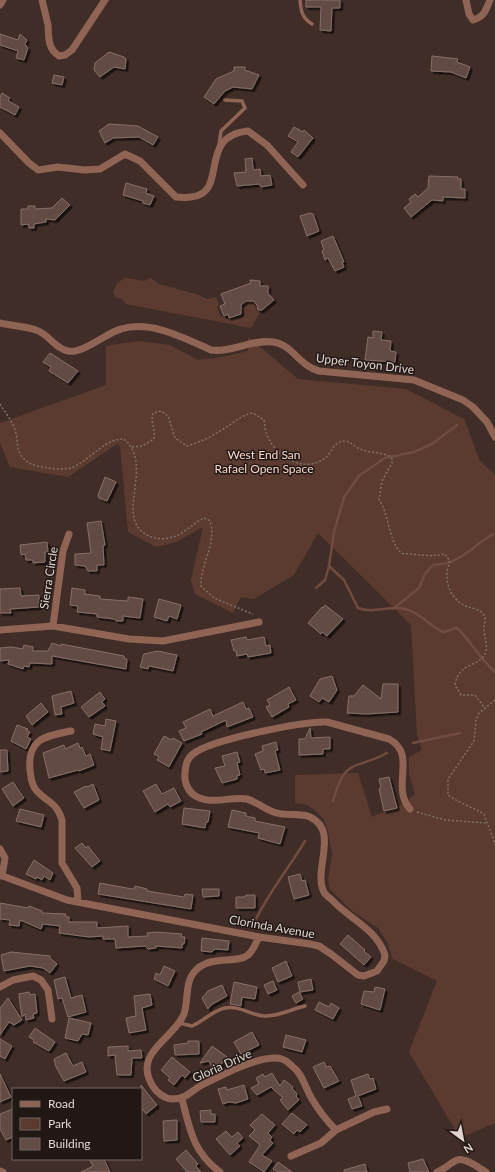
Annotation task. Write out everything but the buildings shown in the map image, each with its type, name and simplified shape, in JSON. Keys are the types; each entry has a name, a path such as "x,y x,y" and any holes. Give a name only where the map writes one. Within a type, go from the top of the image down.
{"street":[{"path":"0,5 3,0"},
{"path":"42,0 48,25 49,43 53,52 59,56 65,55 72,50 104,0"},
{"path":"466,0 469,14 473,20 480,18 486,11 490,0"},
{"path":"0,133 28,162 38,170 58,167 85,170 100,169 125,154 140,161 176,196 193,197 204,192 212,182 219,146 230,136 236,133 248,131 267,145 303,184"},
{"name":"Upper Toyon Drive","path":"0,323 36,330 57,346 69,351 76,351 112,332 134,327 168,332 211,350 219,351 251,342 273,342 283,345 308,369 414,380 462,400 480,413 495,437"},
{"name":"Sierra Circle","path":"53,626 63,551 69,534"},
{"path":"0,630 53,626 129,639 163,641 259,622"},
{"name":"Clorinda Avenue","path":"1,876 38,891 78,902 319,946 358,975 364,976 373,974 381,968 384,961 383,949 369,930 349,916 323,891 320,882 325,850 323,831 318,824 310,817 278,814 266,810 247,799 210,800 200,798 193,794 188,788 184,780 185,768 193,754 206,747 234,738 293,726 327,722 390,739 399,744 403,753 402,790 405,803 410,809"},
{"path":"71,731 41,739 35,744 29,761 32,784 35,789 52,802 60,814 62,820 62,863 78,888 78,902"},
{"path":"0,849 6,858 1,876"},
{"path":"220,1172 204,1158 196,1145 182,1099 172,1099 155,1090 148,1078 147,1068 150,1056 165,1036 179,1023 184,1013 190,976 199,967 208,963 218,960 242,958 248,955 259,936"},
{"path":"0,987 13,980 33,976 41,980 48,990 52,1019"},
{"name":"Gloria Drive","path":"182,1099 199,1087 254,1062 282,1059 292,1065 300,1073 312,1098 324,1117 336,1130"},
{"path":"291,1156 321,1143 336,1130 374,1112 387,1109"},
{"path":"437,1172 446,1168 457,1160 463,1160 486,1172"}],"lane":[{"path":"300,0 301,13 305,20 312,24"},
{"path":"219,146 221,131 245,108 242,101 225,100"},
{"path":"179,1023 192,1026 212,1013 227,1008 237,1008 265,1016 272,1016 305,1006"}],"path":[{"path":"0,404 14,425 17,434 17,445 21,455 28,463 37,466 69,469 85,460 99,449 124,439 132,446 137,473 133,513 134,520 141,530 151,538 162,540 175,537 204,518 209,520 213,526 212,537 201,579 201,586 205,592 214,598 256,616 259,622"},
{"path":"132,446 142,446 154,439 155,433 151,420 153,413 161,411 168,416 175,438 187,446 205,440 246,414 254,413 264,420 266,435 279,452 290,461 310,465 321,461 326,458 332,448 344,441 352,443 362,450 389,456 392,459 392,463 382,481 379,500 384,506 394,543 398,551 405,554 435,557 445,554 450,561 447,572 450,592 454,598 464,606 476,609 484,615 486,620 484,630 486,652 482,659 460,672 455,685 461,695 475,695 484,707"},
{"path":"495,700 484,707 476,720 472,745 448,779 448,795 456,801 466,804 484,814 486,823 495,844"},
{"path":"410,809 445,820 486,823"}],"green space":[{"path":"125,278 144,281 151,278 159,284 196,294 207,299 216,297 219,304 217,307 220,316 230,320 236,317 239,319 244,315 242,309 245,302 253,302 257,311 260,312 251,328 126,304 122,299 115,297 113,292 117,283"},
{"name":"West End San Rafael Open Space","path":"248,337 298,379 406,389 464,419 480,461 495,475 495,1123 460,1138 409,1052 437,981 393,959 387,942 378,928 352,911 330,889 328,879 332,855 329,835 324,820 316,811 307,805 295,803 295,775 358,773 372,817 405,803 415,794 409,774 409,757 422,750 417,735 411,625 318,533 294,575 254,599 241,597 233,613 195,594 191,580 203,527 176,542 156,547 128,532 120,446 117,444 68,477 10,467 0,443 0,423 106,385 106,346 138,341 170,345 198,360 222,357 248,351"}],"waterway":[{"path":"316,588 325,580 329,566 334,532 344,497 359,476 385,458 414,452 432,444 457,425"},
{"path":"393,609 419,588 425,574 433,565 451,562 493,534"},
{"path":"329,566 344,580 358,608 364,610 393,608 410,610 443,632 457,628 495,672"},
{"path":"413,743 460,733"},
{"path":"333,801 337,787 346,771 358,764 387,753"},
{"path":"255,921 266,900 305,841"}]}
